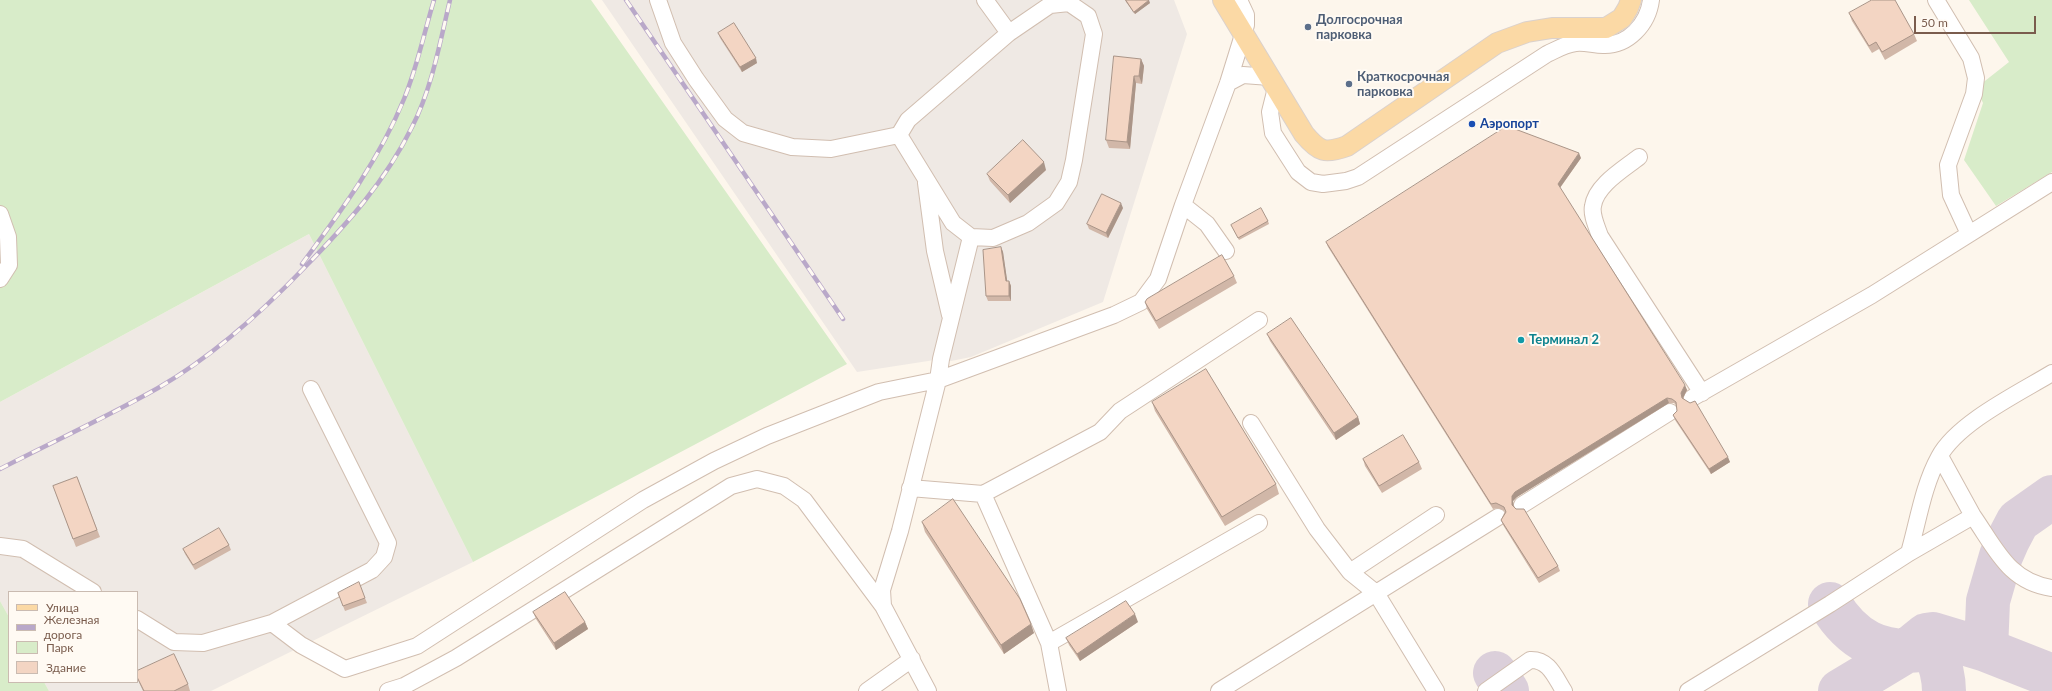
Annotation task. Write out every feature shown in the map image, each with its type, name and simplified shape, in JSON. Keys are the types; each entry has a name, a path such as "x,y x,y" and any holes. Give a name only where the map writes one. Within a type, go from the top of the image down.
{"main road":[{"path":"1223,0 1244,32 1292,116 1313,145 1324,151 1334,151 1347,146 1377,127 1497,42 1527,32 1552,28 1606,28 1622,18 1631,0"}],"lane":[{"path":"658,0 673,43 696,79 725,119 743,132 792,147 831,149 899,135 908,120 1009,33 1050,5 1069,3 1088,16 1094,34 1074,160 1069,182 1056,203 1028,223 993,238 971,236 953,223 899,135"},
{"path":"985,0 1009,33"},
{"path":"272,623 301,646 345,669 417,646 643,500 714,461 767,436 879,392 938,380 1114,315 1142,302 1158,279 1183,205 1228,82 1244,32 1246,15 1239,0"},
{"path":"1228,82 1243,75 1273,83 1270,112 1273,133 1298,172 1311,182 1323,184 1346,181 1358,177 1547,54 1567,44 1576,43 1609,45 1626,40 1636,32 1644,20 1651,0"},
{"path":"1936,0 1971,58 1976,78 1974,94 1948,165 1951,195 1969,234"},
{"path":"1639,157 1601,188 1593,206 1595,221 1600,236 1697,395 1872,295 2052,182"},
{"path":"925,178 935,251 951,319"},
{"path":"1183,205 1207,224 1226,251"},
{"path":"0,214 8,237 9,265 0,279"},
{"path":"883,606 882,590 938,380 971,236"},
{"path":"910,488 983,494 1100,432 1120,411 1259,320"},
{"path":"1909,553 1932,473 1940,456 1955,436 1978,418 2052,373"},
{"path":"138,620 174,642 203,643 272,623 372,570 384,557 388,543 311,389"},
{"path":"1522,506 1670,412"},
{"path":"1251,423 1317,529 1350,572 1376,593 1436,691"},
{"path":"1940,456 1973,516 2007,565 2024,580 2052,588"},
{"path":"388,691 404,686 456,658 731,486 757,479 784,486 804,500 883,606 928,691"},
{"path":"983,494 1049,643 1058,691"},
{"path":"1350,572 1436,515"},
{"path":"1688,691 1830,604 1909,553 1973,516"},
{"path":"1219,691 1498,517"},
{"path":"1049,643 1259,523"},
{"path":"0,546 23,549 91,591"},
{"path":"1486,691 1530,660 1538,659 1547,664 1564,691"},
{"path":"867,691 912,660"}],"shaded area":[{"path":"602,0 1174,0 1187,34 1103,302 971,357 951,361 941,359 857,372"},
{"path":"309,234 473,562 211,691 49,691 45,683 138,683 138,591 8,591 8,615 0,601 0,402"}],"green space":[{"path":"0,0 591,0 847,364 473,562 309,234 0,402"},
{"path":"1969,0 2052,0 2052,172 1996,206 1964,160 1983,103 1976,88 2009,62"},
{"path":"0,601 8,615 8,683 45,683 49,691 0,691"}],"building":[{"path":"1126,0 1149,0 1134,12"},
{"path":"1872,0 1895,0 1914,34 1882,52 1876,42 1869,46 1849,13"},
{"path":"734,23 756,58 740,67 718,33"},
{"path":"1114,56 1141,59 1139,76 1134,76 1127,142 1106,140"},
{"name":"Терминал 2","path":"1507,126 1579,153 1558,184 1685,385 1681,393 1682,398 1690,403 1695,401 1728,457 1709,469 1673,415 1677,411 1676,402 1667,398 1515,492 1512,496 1512,505 1516,509 1524,509 1558,566 1538,578 1501,520 1506,512 1504,507 1496,503 1491,504 1326,242"},
{"path":"1023,140 1044,162 1008,195 987,174"},
{"path":"1102,194 1121,203 1106,233 1087,224"},
{"path":"1261,208 1268,221 1238,238 1231,225"},
{"path":"1001,247 1006,281 1009,281 1009,296 986,296 983,250"},
{"path":"1222,255 1234,276 1156,321 1145,302 1147,299"},
{"path":"1291,318 1358,417 1334,433 1267,334"},
{"path":"1206,369 1276,484 1222,517 1152,402"},
{"path":"1403,435 1419,462 1379,486 1363,459"},
{"path":"77,477 97,530 73,539 53,486"},
{"path":"953,499 1020,599 1031,624 1001,645 922,522"},
{"path":"219,528 229,545 193,565 183,549"},
{"path":"359,582 365,598 343,606 338,593"},
{"path":"565,592 585,622 554,643 533,612"},
{"path":"1126,601 1135,614 1077,654 1066,638"},
{"path":"174,654 188,684 174,691 144,691 138,679 138,671"}],"taxiway":[{"path":"1986,650 1988,601 2001,556 2018,521 2052,497"},
{"path":"1830,604 1848,627 1868,642 1893,650 1922,650"},
{"path":"1840,691 1905,652 1926,635 1933,634 1986,650 2052,676"},
{"path":"1934,649 1941,670 1944,691"},
{"path":"1495,673 1507,691"}],"railway":[{"path":"302,264 358,184 383,143 404,99 413,75 434,0"},
{"path":"0,469 119,409 178,376 236,333 271,301 321,251 364,202 390,166 412,127 430,81 450,0"},
{"path":"626,0 843,319"}],"place":[{"name":"Долгосрочная парковка","path":"1308,27"},
{"name":"Краткосрочная парковка","path":"1349,84"},
{"name":"Аэропорт","path":"1472,124"},
{"name":"Терминал 2","path":"1521,340"}]}
